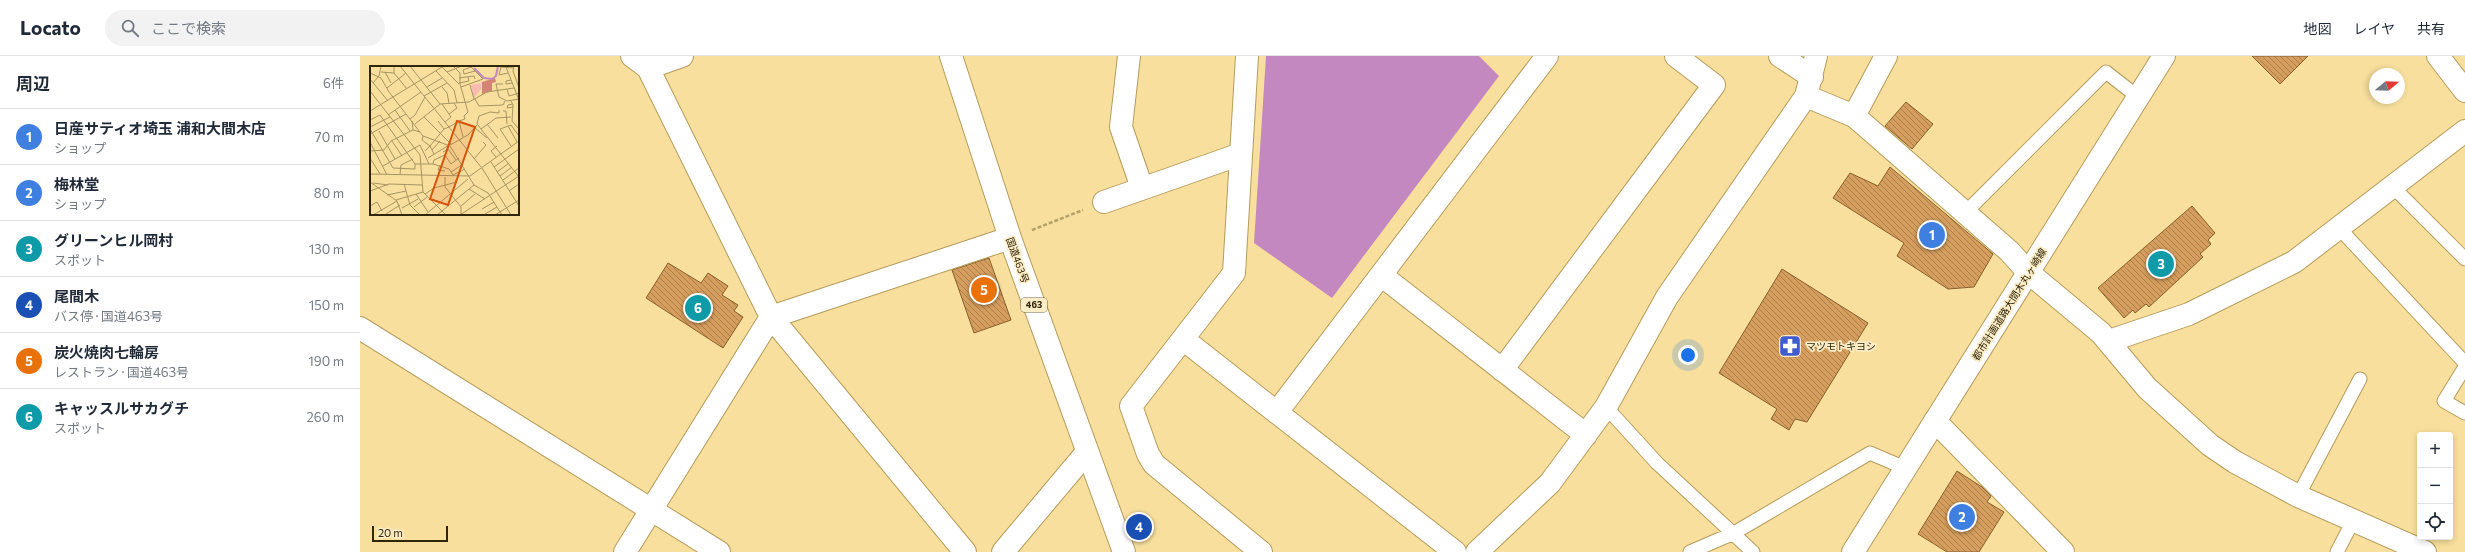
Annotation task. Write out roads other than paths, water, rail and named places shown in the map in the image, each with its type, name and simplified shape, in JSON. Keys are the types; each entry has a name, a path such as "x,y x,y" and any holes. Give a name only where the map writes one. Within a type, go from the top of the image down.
{"main road":[{"path":"682,56 640,62 771,317 965,552"},
{"name":"国道463号","path":"951,56 1010,238 1124,552"},
{"path":"1129,56 1121,127 1142,188"},
{"path":"1247,56 1234,273 1131,406 1148,454 1162,472 1261,552"},
{"path":"1277,412 1548,56"},
{"path":"1502,370 1714,85 1676,56"},
{"path":"1780,56 1811,76 1854,116 2009,251 2029,273 2109,341 2147,388 2200,437 2235,462 2298,496 2425,552"},
{"path":"1854,116 1886,56"},
{"name":"都市計画道路大間木丸ヶ崎線","path":"1853,552 2164,56"},
{"path":"2438,56 2465,91"},
{"path":"1477,552 1550,484 1606,407 1667,298 1811,76"},
{"path":"2109,341 2189,314 2287,266 2465,131"},
{"path":"1104,202 1241,154"},
{"path":"625,552 771,317 1010,238"},
{"path":"1382,274 1586,435"},
{"path":"360,328 719,552"},
{"path":"1183,339 1455,552"},
{"path":"1935,421 2063,552"},
{"path":"1003,552 1087,452"}],"lane":[{"path":"1965,213 2106,72 2138,97"},
{"path":"2393,187 2465,259"},
{"path":"2339,228 2465,363"},
{"path":"2465,367 2444,401 2465,413"},
{"path":"2298,496 2360,379"},
{"path":"1606,407 1657,463 1734,533 1752,552"},
{"path":"1690,552 1734,533 1870,453 1905,468"},
{"path":"2337,552 2353,521"}],"place":[{"name":"日産サティオ埼玉 浦和大間木店","path":"1932,235"},
{"name":"グリーンヒル岡村","path":"2161,264"},
{"name":"炭火焼肉七輪房","path":"984,290"},
{"name":"キャッスルサカグチ","path":"698,308"},
{"name":"マツモトキヨシ","path":"1790,346"},
{"name":"梅林堂","path":"1962,517"},
{"name":"尾間木","path":"1139,527"}]}
